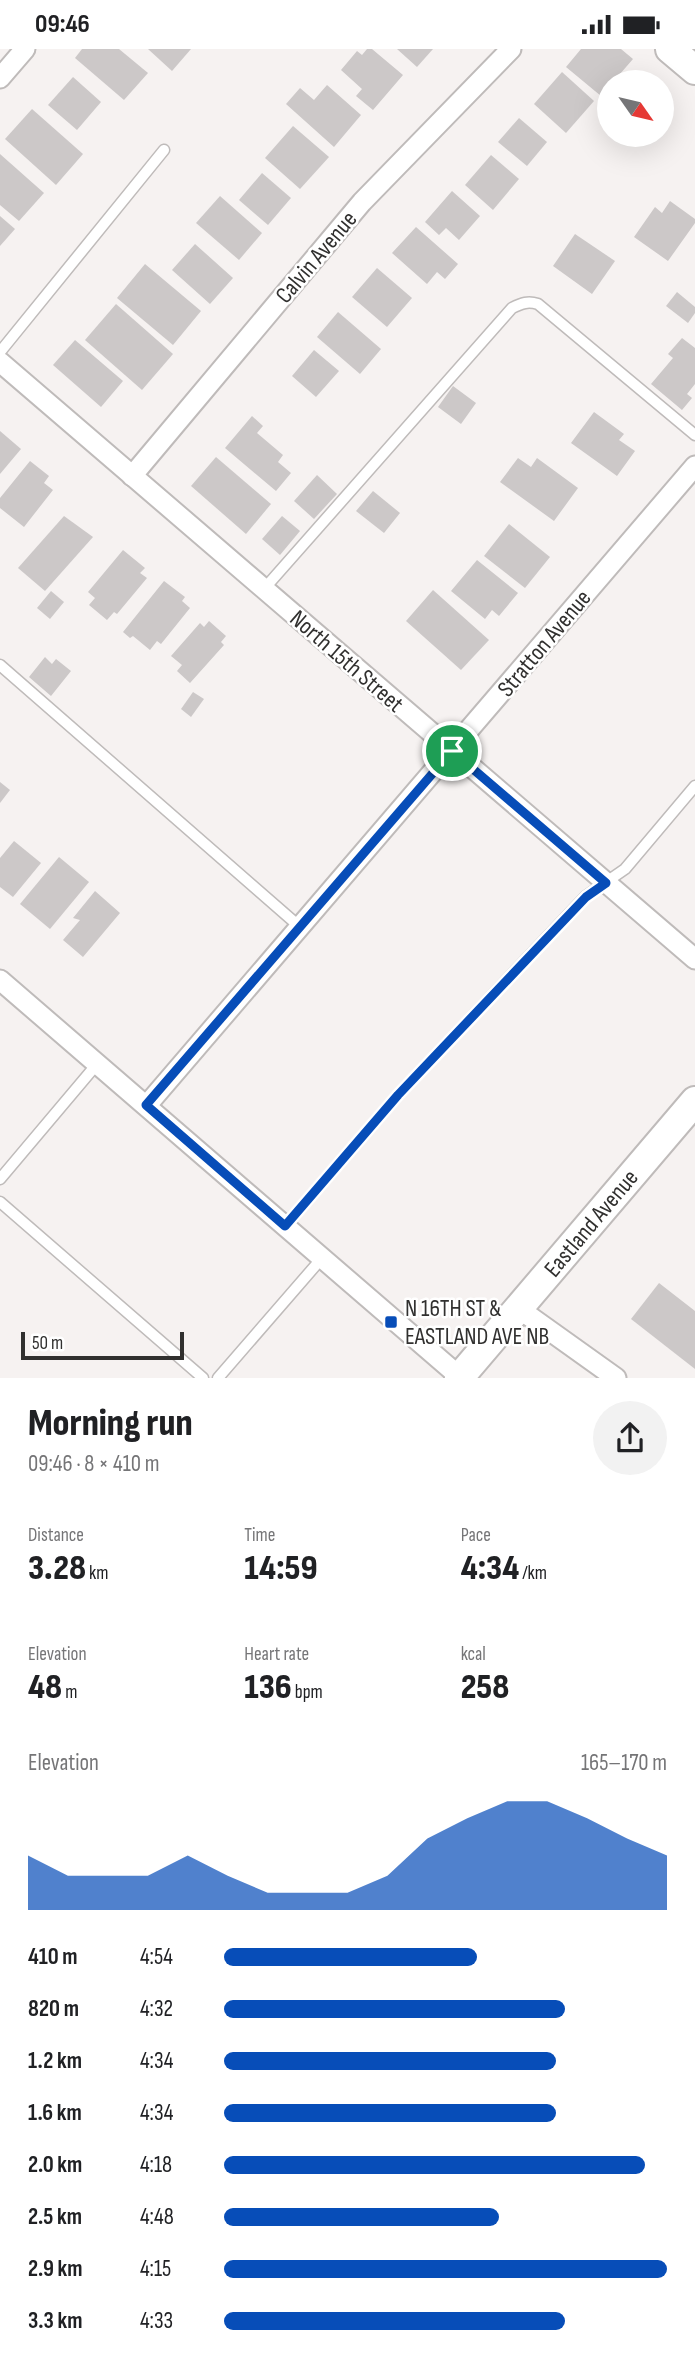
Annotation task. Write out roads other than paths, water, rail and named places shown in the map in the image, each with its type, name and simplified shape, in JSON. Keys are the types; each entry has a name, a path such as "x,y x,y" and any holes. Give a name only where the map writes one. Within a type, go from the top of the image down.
{"street":[{"path":"0,78 25,49"},
{"name":"Calvin Avenue","path":"132,476 362,202 511,49"},
{"path":"670,49 695,70"},
{"name":"North 15th Street","path":"0,362 695,959"},
{"name":"Stratton Avenue","path":"146,1105 695,466"},
{"path":"0,980 460,1378"},
{"name":"Eastland Avenue","path":"460,1378 695,1101"},
{"path":"518,1308 616,1378"}],"lane":[{"path":"0,352 164,150"},
{"path":"264,589 512,308 521,303 538,304 695,435"},
{"path":"0,665 300,927"},
{"path":"285,1226 398,1095 586,897 625,869 695,786"},
{"path":"0,1179 97,1063"},
{"path":"0,1202 203,1378"},
{"path":"218,1378 322,1258"}],"place":[{"name":"N 16TH ST & EASTLAND AVE NB","path":"391,1322"}]}
